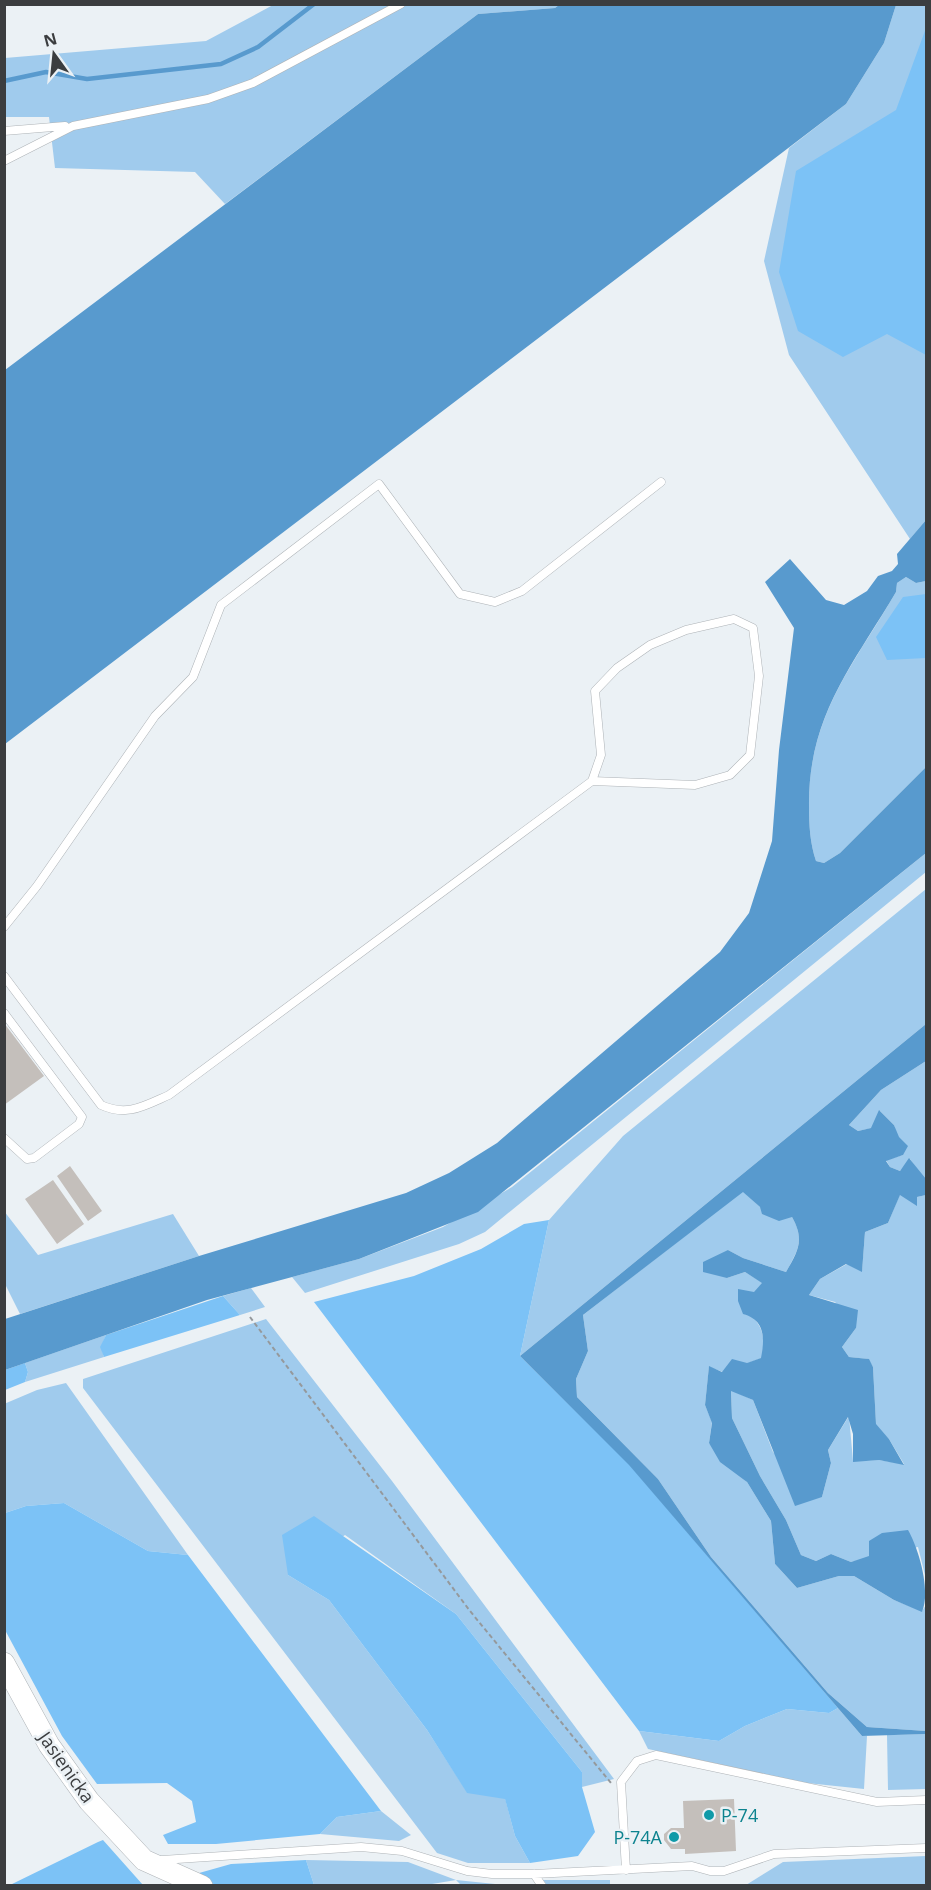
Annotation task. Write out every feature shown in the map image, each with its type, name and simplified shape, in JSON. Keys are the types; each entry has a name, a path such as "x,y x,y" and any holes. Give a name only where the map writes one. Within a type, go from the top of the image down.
{"main road":[{"name":"Jasienicka","path":"4,1663 34,1721 64,1767 89,1801 144,1860"},
{"path":"144,1860 202,1886"}],"lane":[{"path":"4,131 72,126 230,92 253,83 401,4"},
{"path":"4,161 72,126"},
{"path":"4,927 37,886 155,716 194,677 221,605 379,484 460,594 495,602 522,591 661,482"},
{"path":"4,976 101,1105 116,1112 139,1108 169,1095 592,780 601,755 595,691 616,668 650,645 686,630 734,620 753,628 759,676 750,756 730,775 695,785 592,780"},
{"path":"4,1013 82,1117 79,1124 34,1158 27,1159 4,1138"},
{"path":"626,1870 621,1782 628,1769 637,1761 656,1755 877,1802 927,1800"},
{"path":"144,1860 361,1847 402,1851 467,1871 534,1874 692,1866 710,1871 724,1871 774,1854 927,1848"},
{"path":"534,1874 542,1886"}],"path":[{"path":"250,1317 470,1611 620,1795"}],"shaded area":[{"path":"273,5 559,5 555,8 478,14 225,204 195,172 55,168 49,117 5,117 5,58 206,41"},
{"path":"559,5 896,5 884,43 846,104 5,744 5,370 478,14 555,8"},
{"path":"896,5 926,5 926,520 910,539 789,355 764,261 789,148 846,104 884,43"},
{"path":"926,28 926,355 887,334 843,357 798,331 779,272 796,171 896,110"},
{"path":"926,520 926,581 916,583 906,577 897,583 896,592 836,693 816,745 809,806 810,834 814,854 816,861 824,863 840,853 926,767 926,853 478,1212 359,1259 207,1300 5,1370 5,1319 199,1256 406,1193 449,1173 497,1143 720,952 749,913 772,841 779,750 794,628 765,582 790,559 826,600 844,605 867,591 878,576 892,571 898,564 897,554"},
{"path":"906,577 916,583 926,581 926,767 840,853 824,863 816,861 810,834 809,806 816,745 825,718 849,668 896,592 897,583"},
{"path":"926,594 926,658 887,660 876,637 903,597"},
{"path":"926,853 926,872 485,1232 459,1244 305,1293 292,1277 359,1259 443,1227 512,1187"},
{"path":"926,889 926,1024 520,1356 549,1220 623,1136"},
{"path":"926,1024 926,1061 881,1090 849,1125 858,1131 871,1128 879,1110 894,1125 899,1137 908,1146 903,1155 886,1161 890,1167 900,1171 909,1158 926,1179 926,1195 917,1197 917,1206 900,1195 888,1223 865,1232 862,1272 846,1264 820,1279 809,1295 858,1310 856,1328 842,1347 849,1357 869,1359 873,1367 876,1424 889,1439 904,1465 879,1460 853,1462 853,1434 848,1417 828,1450 831,1463 822,1497 795,1506 753,1400 731,1391 732,1418 760,1476 786,1520 801,1555 816,1561 831,1554 851,1562 869,1556 869,1541 882,1533 908,1530 923,1570 925,1593 922,1612 894,1600 854,1576 839,1576 797,1588 775,1564 771,1521 747,1482 720,1462 709,1443 712,1423 705,1405 709,1366 722,1372 732,1359 747,1363 761,1358 762,1331 756,1321 743,1314 738,1301 738,1289 754,1292 762,1283 745,1272 727,1278 703,1272 703,1262 728,1250 743,1258 786,1272 794,1258 799,1239 792,1217 779,1221 762,1214 760,1207 743,1192 583,1315 588,1351 576,1379 577,1397 658,1479 711,1557 828,1693 867,1727 926,1731 926,1734 862,1736 629,1465 520,1356"},
{"path":"926,1061 926,1179 924,1179 910,1159 900,1171 890,1167 886,1160 903,1155 894,1125 880,1111 872,1128 858,1131 849,1125 881,1090"},
{"path":"743,1191 760,1207 792,1217 799,1239 794,1257 786,1272 743,1258 728,1250 727,1278 745,1272 763,1283 755,1292 753,1317 762,1331 763,1352 762,1358 723,1372 709,1367 705,1405 712,1422 709,1443 747,1482 771,1521 775,1564 797,1588 839,1576 854,1576 894,1600 922,1611 926,1605 926,1731 867,1727 828,1693 711,1557 658,1479 577,1397 576,1379 588,1351 583,1315"},
{"path":"900,1194 917,1205 917,1197 926,1195 926,1579 918,1547 851,1562 831,1554 816,1561 801,1555 786,1520 760,1476 732,1418 731,1390 753,1400 773,1452 822,1497 831,1463 828,1450 849,1416 853,1461 879,1460 904,1464 889,1439 876,1425 873,1367 868,1359 849,1357 842,1347 856,1328 835,1302 809,1295 820,1279 847,1264 862,1271 865,1232 888,1223"},
{"path":"4,1211 38,1255 173,1214 199,1256 20,1314 5,1284"},
{"path":"549,1220 520,1356 629,1464 838,1708 829,1713 787,1709 745,1726 719,1741 639,1731 314,1302 414,1276 481,1249 524,1224"},
{"path":"251,1288 265,1307 240,1315 223,1296"},
{"path":"223,1296 240,1315 104,1357 100,1347 106,1335"},
{"path":"266,1319 392,1481 614,1779 582,1787 582,1772 456,1614 345,1535 288,1575 329,1600 427,1730 467,1792 505,1798 515,1836 530,1863 468,1863 437,1853 83,1388 83,1379"},
{"path":"106,1335 101,1347 104,1357 25,1382 28,1372 25,1363"},
{"path":"25,1363 28,1372 25,1382 5,1390 5,1370"},
{"path":"66,1383 188,1555 148,1551 64,1503 26,1506 5,1513 4,1404 37,1390"},
{"path":"64,1503 148,1551 188,1555 381,1811 337,1817 320,1834 216,1844 168,1844 163,1835 196,1822 192,1801 167,1783 97,1784 62,1736 5,1630 5,1513 26,1506"},
{"path":"314,1516 456,1614 582,1772 582,1787 595,1832 578,1856 530,1863 515,1836 505,1799 467,1793 427,1730 329,1600 288,1575 282,1535"},
{"path":"838,1708 862,1736 867,1736 864,1789 807,1783 648,1749 639,1731 719,1741 745,1726 787,1709 829,1713"},
{"path":"926,1734 926,1789 888,1790 887,1735"},
{"path":"381,1811 411,1835 399,1841 320,1834 337,1817"},
{"path":"103,1840 143,1885 10,1885 98,1842"},
{"path":"926,1856 926,1885 746,1885 783,1862"},
{"path":"306,1860 408,1862 456,1880 420,1886 314,1885"},
{"path":"306,1860 314,1885 216,1885 192,1875 231,1864"},
{"path":"456,1880 505,1885 461,1885"},
{"path":"543,1880 610,1880 610,1885 547,1885"}],"building":[{"path":"4,1023 44,1076 4,1105"},
{"path":"70,1166 102,1211 88,1221 57,1176"},
{"path":"53,1180 84,1224 57,1244 25,1199"},
{"name":"P-74","path":"734,1799 736,1851 685,1854 685,1849 671,1849 664,1840 664,1834 671,1828 684,1828 683,1801"}],"waterway":[{"path":"4,81 46,72 87,79 221,64 258,47 314,4"}],"place":[{"name":"P-74","path":"709,1815"},
{"name":"P-74A","path":"674,1837"}]}
